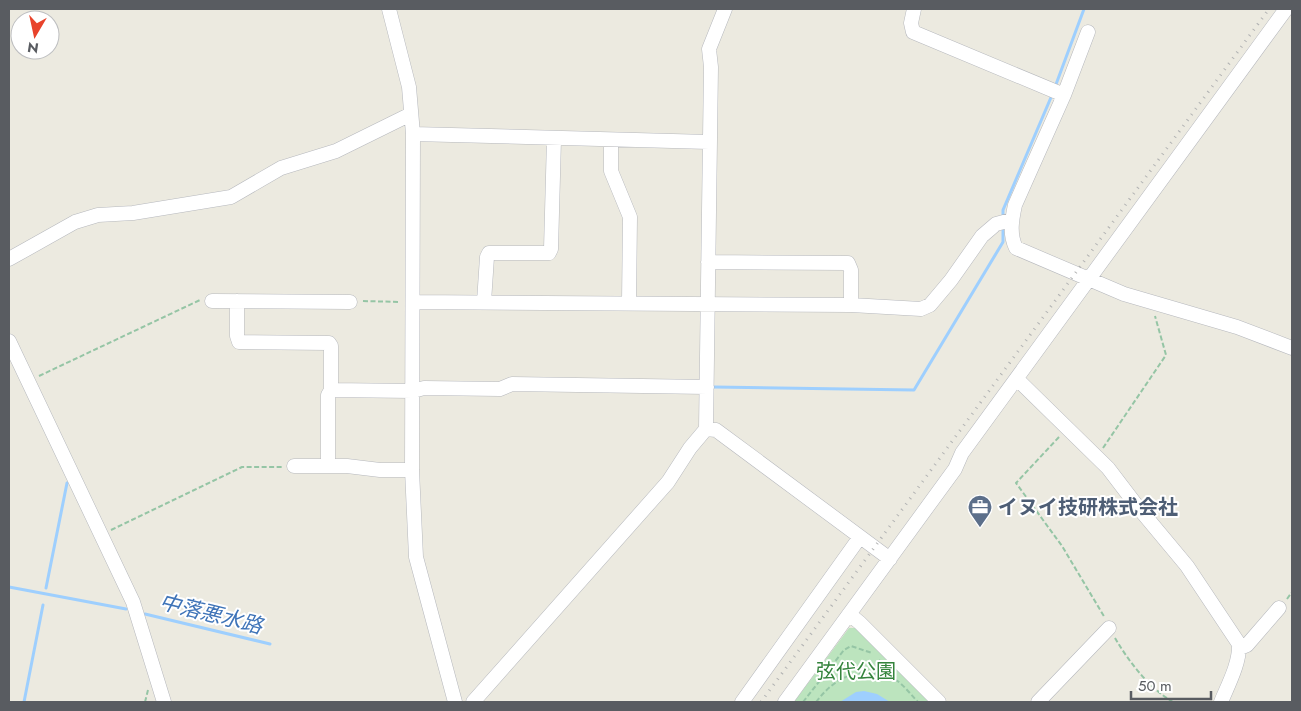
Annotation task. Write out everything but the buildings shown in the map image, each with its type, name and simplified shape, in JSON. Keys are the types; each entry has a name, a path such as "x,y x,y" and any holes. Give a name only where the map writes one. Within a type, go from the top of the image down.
{"street":[{"path":"389,9 409,87 413,134 412,470 416,557 455,702"},
{"path":"473,702 668,482 690,448 706,429 711,67 708,49 725,9"},
{"path":"914,9 911,23 914,32 1064,95"},
{"path":"785,702 955,469 962,453 1286,9"},
{"path":"1088,32 1064,95 1016,205 1011,220 1013,241 1016,248 1124,294 1237,327 1292,348"},
{"path":"9,258 60,229 90,217 133,213 231,197 281,168 336,151 411,114"},
{"path":"413,134 709,142"},
{"path":"484,302 487,257 489,253 549,253 551,248 554,139"},
{"path":"611,140 611,171 630,217 629,303"},
{"path":"413,302 851,304 915,309 926,307 951,280 982,236 996,224 1011,220"},
{"path":"708,262 848,263 851,270 851,304"},
{"path":"212,301 350,302"},
{"path":"237,301 237,336 240,342 329,342 331,346 332,390 328,395 328,466"},
{"path":"9,341 133,602 164,702"},
{"path":"1016,380 1098,457 1187,566 1239,644 1240,648 1233,672 1221,702"},
{"path":"332,390 500,389 512,384 707,387"},
{"path":"706,429 716,430 890,559"},
{"path":"294,466 412,470"},
{"path":"742,702 860,537"},
{"path":"1240,648 1248,644 1279,608"},
{"path":"849,614 940,702"},
{"path":"1038,702 1109,628"}],"path":[{"path":"28,382 197,301 207,299 212,301"},
{"path":"350,302 355,300 413,302"},
{"path":"1098,457 1166,355 1150,302"},
{"path":"1068,428 1016,483 1062,546 1128,660 1161,694 1173,702"},
{"path":"102,535 242,467 294,466"},
{"path":"803,702 844,650 851,646 872,653"},
{"path":"878,660 918,702"},
{"path":"816,702 826,690 841,678 861,672 879,674 895,679"}],"green space":[{"name":"弦代公園","path":"849,628 856,628 930,702 794,702"}],"water":[{"path":"864,691 877,694 890,702 840,702 856,692"}],"waterway":[{"path":"1055,87 1084,9"},
{"path":"1003,219 1003,210 1052,95"},
{"path":"714,387 914,390 1003,242 1003,225"},
{"path":"46,588 67,483"},
{"name":"中落悪水路","path":"9,587 126,609"},
{"path":"24,702 43,605"},
{"name":"中落悪水路","path":"145,614 270,644"}],"railway":[{"path":"761,702 1269,9"}],"place":[{"name":"イヌイ技研株式会社","path":"980,528"}]}
